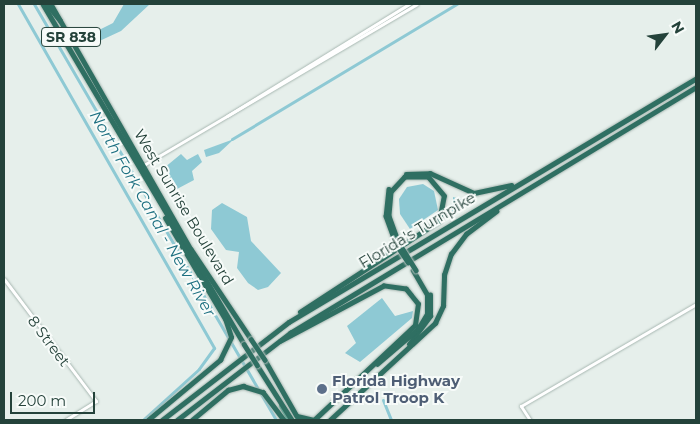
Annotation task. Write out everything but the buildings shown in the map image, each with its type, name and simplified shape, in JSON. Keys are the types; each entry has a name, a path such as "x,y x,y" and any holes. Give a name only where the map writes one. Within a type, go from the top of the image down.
{"highway":[{"name":"West Sunrise Boulevard","path":"43,4 198,261 251,339 298,418"},
{"name":"West Sunrise Boulevard","path":"49,4 77,47 103,94 142,166 163,211 290,420"},
{"path":"55,24 77,47"},
{"name":"Florida's Turnpike","path":"162,420 245,352 289,322 696,78"},
{"path":"87,79 103,94"},
{"name":"Florida's Turnpike","path":"177,420 241,367 278,341 696,87"},
{"path":"400,355 426,324 432,311 429,293 387,224 386,202 392,184 404,174 430,173 474,193 522,181"},
{"path":"289,322 439,221 444,196 428,177 405,177 391,192 389,216 398,244"},
{"path":"330,420 400,355 441,312 445,267 458,242 512,198"},
{"path":"148,420 226,352 229,330 163,211"},
{"path":"373,367 418,329 428,314 427,295 414,270"},
{"path":"278,341 379,288 400,286 417,300 417,321 373,367 327,412 314,420 298,418"},
{"path":"192,420 228,390 243,386 257,388 272,400 284,420"},
{"path":"322,420 327,412"}],"street":[{"path":"226,116 409,4"},
{"path":"142,166 417,4"},
{"name":"8 Street","path":"4,279 96,401 65,420"},
{"path":"530,420 521,406 696,304"}],"water":[{"path":"124,4 150,4 121,31 93,44 99,30 113,23"},
{"path":"234,139 219,153 206,157 204,150"},
{"path":"181,154 187,160 198,154 202,162 192,171 194,180 177,189 164,168"},
{"path":"423,184 434,191 438,210 410,229 400,214 399,199 407,187"},
{"path":"453,197 467,201 452,212 453,205"},
{"path":"222,203 247,217 251,241 281,273 268,287 258,290 248,283 237,268 239,252 226,250 211,229 212,210"},
{"path":"382,298 395,316 413,311 412,318 360,362 345,353 356,343 347,326"}],"waterway":[{"name":"North Fork Canal - New River","path":"18,4 214,348 199,369 143,420"},
{"path":"34,4 276,420"},
{"path":"232,139 457,4"},
{"path":"383,400 391,420"}],"place":[{"name":"Florida Highway Patrol Troop K","path":"322,389"}]}
